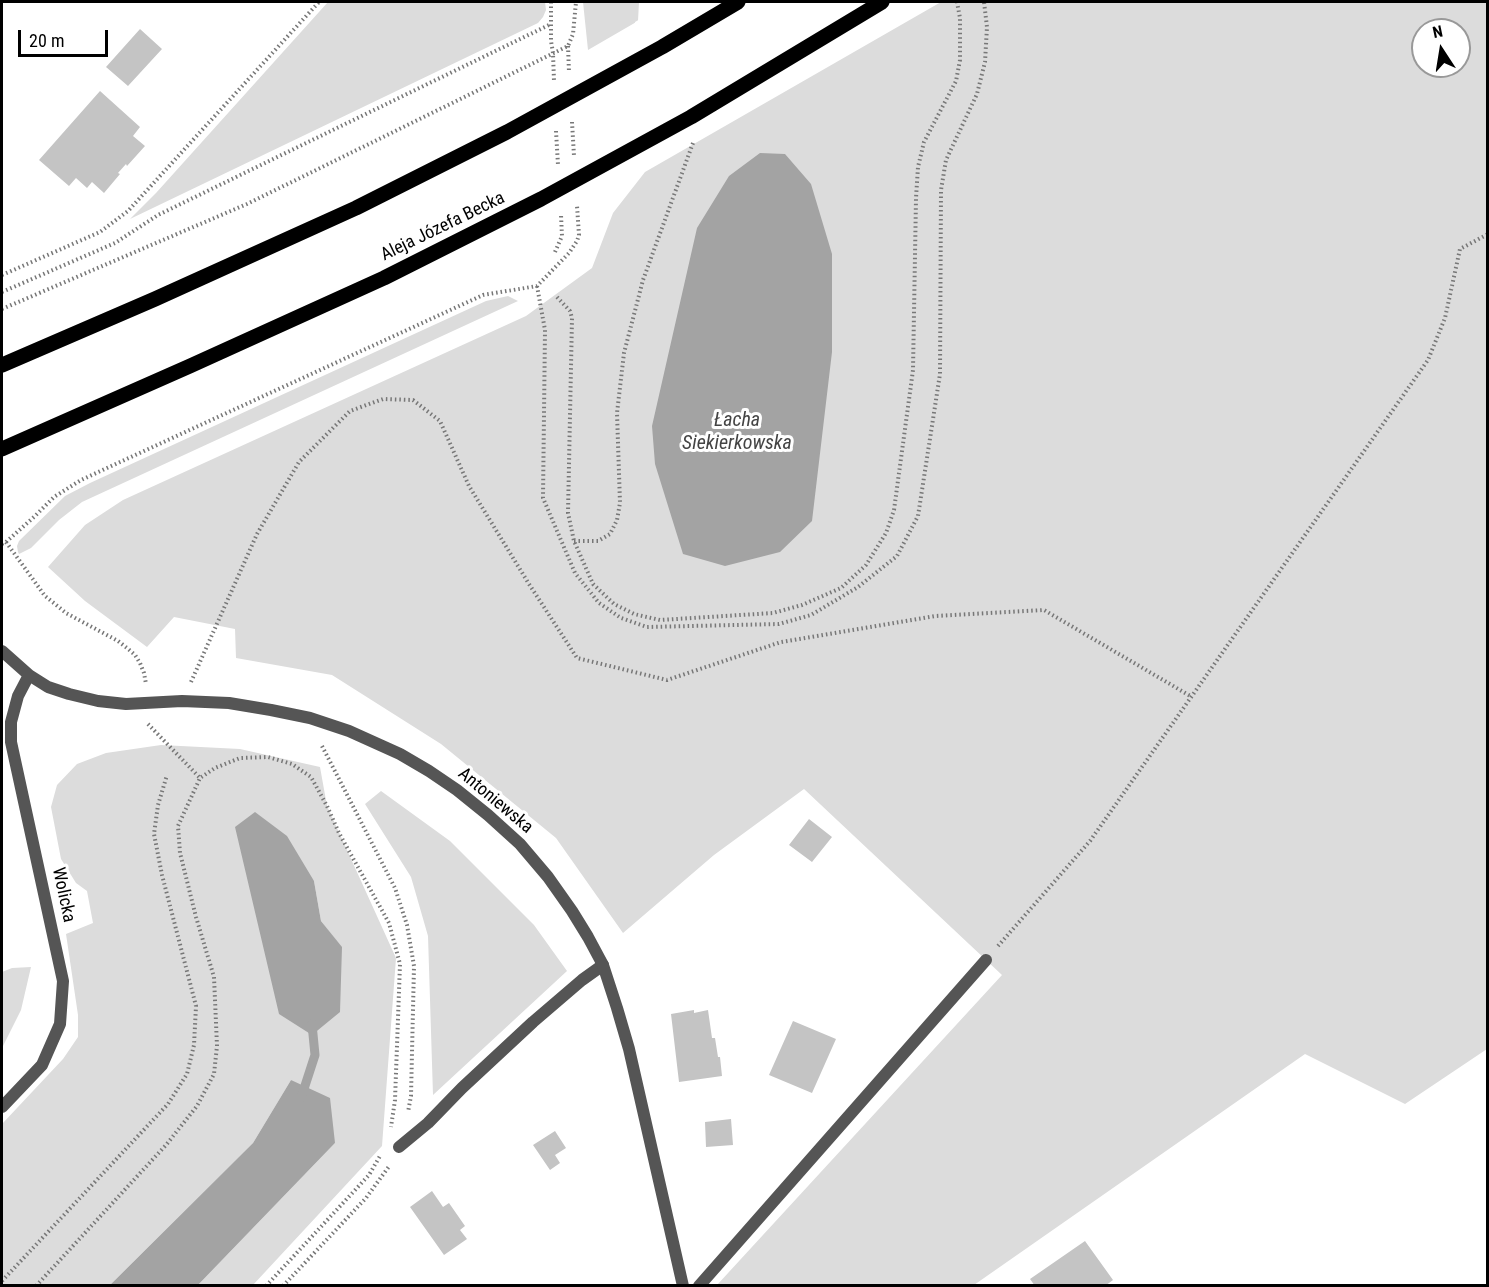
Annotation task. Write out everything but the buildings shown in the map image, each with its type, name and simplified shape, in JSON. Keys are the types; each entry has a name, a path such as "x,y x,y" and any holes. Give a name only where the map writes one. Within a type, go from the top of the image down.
{"main road":[{"path":"2,365 356,208 507,132 662,47 738,2"},
{"name":"Aleja Józefa Becka","path":"2,449 384,278 541,199 691,117 882,2"}],"street":[{"name":"Antoniewska","path":"2,651 29,675 48,687 98,701 126,704 229,703 310,718 349,731 390,749 458,790 520,844 548,877 572,911 603,965 629,1049 683,1286"},
{"name":"Wolicka","path":"2,1107 42,1065 60,1024 63,981 11,741 11,722 18,696 29,675"},
{"path":"699,1286 986,960"},
{"path":"399,1147 428,1123 533,1022 603,965"}],"path":[{"path":"2,275 100,232 128,211 319,2"},
{"path":"551,2 554,81"},
{"path":"570,81 568,46 573,34 576,2"},
{"path":"557,297 570,311 572,318 568,513 574,541 593,584 614,604 634,614 660,620 773,613 802,605 841,588 866,565 886,533 894,510 913,370 918,167 924,142 956,81 960,60 960,18 957,2"},
{"path":"537,286 546,330 543,498 575,573 599,603 621,618 647,627 779,624 811,615 858,587 897,556 918,516 940,374 941,190 946,160 977,94 985,62 987,27 984,2"},
{"path":"2,292 115,243 158,215 551,24"},
{"path":"2,309 247,204 568,46"},
{"path":"572,117 574,164"},
{"path":"556,129 559,176"},
{"path":"574,541 598,542 610,534 617,520 620,503 617,413 624,353 643,280 694,141"},
{"path":"146,686 144,673 135,655 118,641 66,613 45,596 4,543 54,497 81,480 483,295 537,286 569,253 577,241 579,235 577,200"},
{"path":"555,252 562,236 561,212"},
{"path":"986,960 1090,841 1428,360 1445,318 1460,249 1488,234"},
{"path":"182,702 257,534 299,462 350,411 383,399 413,400 440,421 469,486 577,658 667,680 781,642 935,616 1044,610 1192,697"},
{"path":"146,720 148,725 200,778"},
{"path":"284,1286 366,1198 388,1167 399,1147 411,1096 414,966 407,925 395,888 322,746"},
{"path":"36,1286 166,1144 197,1106 214,1074 217,1046 214,976 180,853 178,826 200,778 215,768 240,758 268,757 292,764 311,777 389,923 400,964 395,1100 390,1131"},
{"path":"2,1281 168,1104 187,1074 194,1045 196,1006 162,875 154,834 158,805 167,775"},
{"path":"266,1286 369,1175 384,1150"}],"shaded area":[{"path":"328,2 545,2 546,10 538,23 130,219 156,193"},
{"path":"583,2 639,2 638,21 588,50"},
{"path":"941,2 1487,2 1487,1049 1405,1104 1305,1054 974,1285 717,1285 1002,975 804,789 714,855 623,933 556,838 441,744 332,675 236,658 235,629 174,617 147,647 85,601 48,567 85,525 123,500 526,316 592,268 613,213 645,172"},
{"path":"508,296 518,301 82,502 59,520 31,548 19,554 17,546 19,541 65,496 486,301"},
{"path":"161,745 240,749 320,767 327,806 396,958 382,1146 253,1285 198,1285 335,1143 291,1080 253,1143 110,1285 2,1285 2,1124 63,1059 78,1037 78,1015 66,934 93,923 87,891 76,883 61,859 51,807 57,785 77,764 106,753","holes":["235,827 314,881 321,921 342,948"]},
{"path":"381,791 450,841 534,925 567,971 433,1095 428,936 411,877 365,804"},
{"path":"31,967 21,1010 2,1048 2,972 12,968"}],"water":[{"name":"Łacha Siekierkowska","path":"760,153 785,154 811,184 832,254 832,352 812,521 780,552 725,566 683,554 655,464 652,426 697,228 729,176"},
{"path":"255,812 287,836 314,881 321,921 342,947 340,1012 312,1035 279,1014 235,827"},
{"path":"291,1080 330,1098 335,1143 198,1285 110,1285 253,1143"}],"pier":[{"path":"670,2 693,2 673,76 629,102 635,22"},
{"path":"671,84 646,168 642,170 626,138 628,109"}],"waterway":[{"path":"301,1098 315,1055 312,1024"}]}
